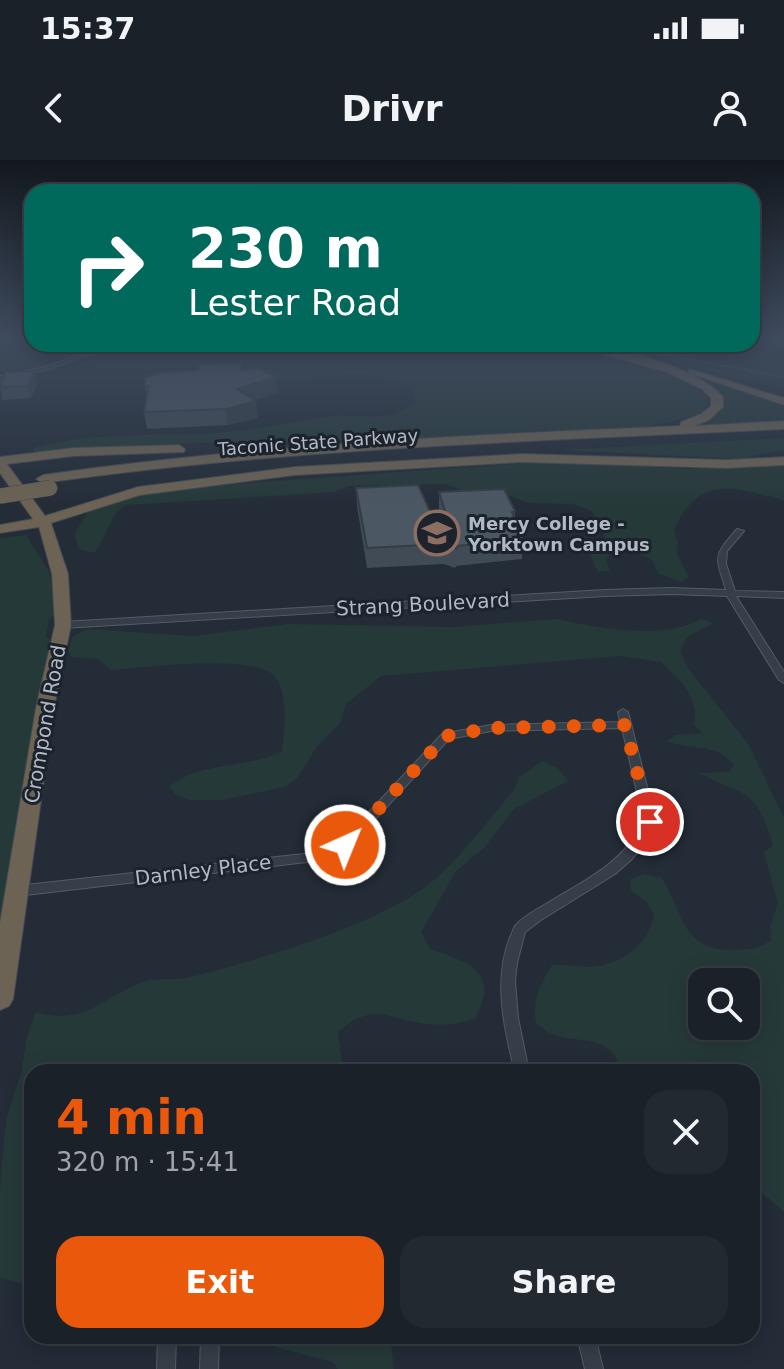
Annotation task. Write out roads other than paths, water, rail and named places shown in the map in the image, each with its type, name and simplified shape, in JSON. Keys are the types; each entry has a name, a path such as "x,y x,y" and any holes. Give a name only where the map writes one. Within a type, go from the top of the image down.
{"highway":[{"path":"646,433 705,417 717,407 715,395"},
{"name":"Taconic State Parkway","path":"0,496 47,483 198,459 784,425"},
{"name":"Taconic State Parkway","path":"0,486 208,467 784,433"},
{"path":"0,463 102,451 393,446"},
{"path":"426,453 557,452 737,460 784,453"},
{"path":"0,529 44,521 138,491 307,470 535,457 727,464 784,461"},
{"name":"Crompond Road","path":"0,463 44,521 60,574 63,625 45,708 0,999"}],"street":[{"path":"740,531 723,551 729,592 784,680"},
{"name":"Strang Boulevard","path":"63,625 605,593 784,595"},
{"name":"Darnley Place","path":"17,891 324,856 345,845 446,736 491,728 624,718 650,822 632,852 612,870 520,929 509,970 512,1025 520,1064"},
{"path":"166,1369 167,1344"},
{"path":"209,1369 210,1344"},
{"path":"588,1344 594,1369"}],"place":[{"name":"Mercy College - Yorktown Campus","path":"437,533"}]}
